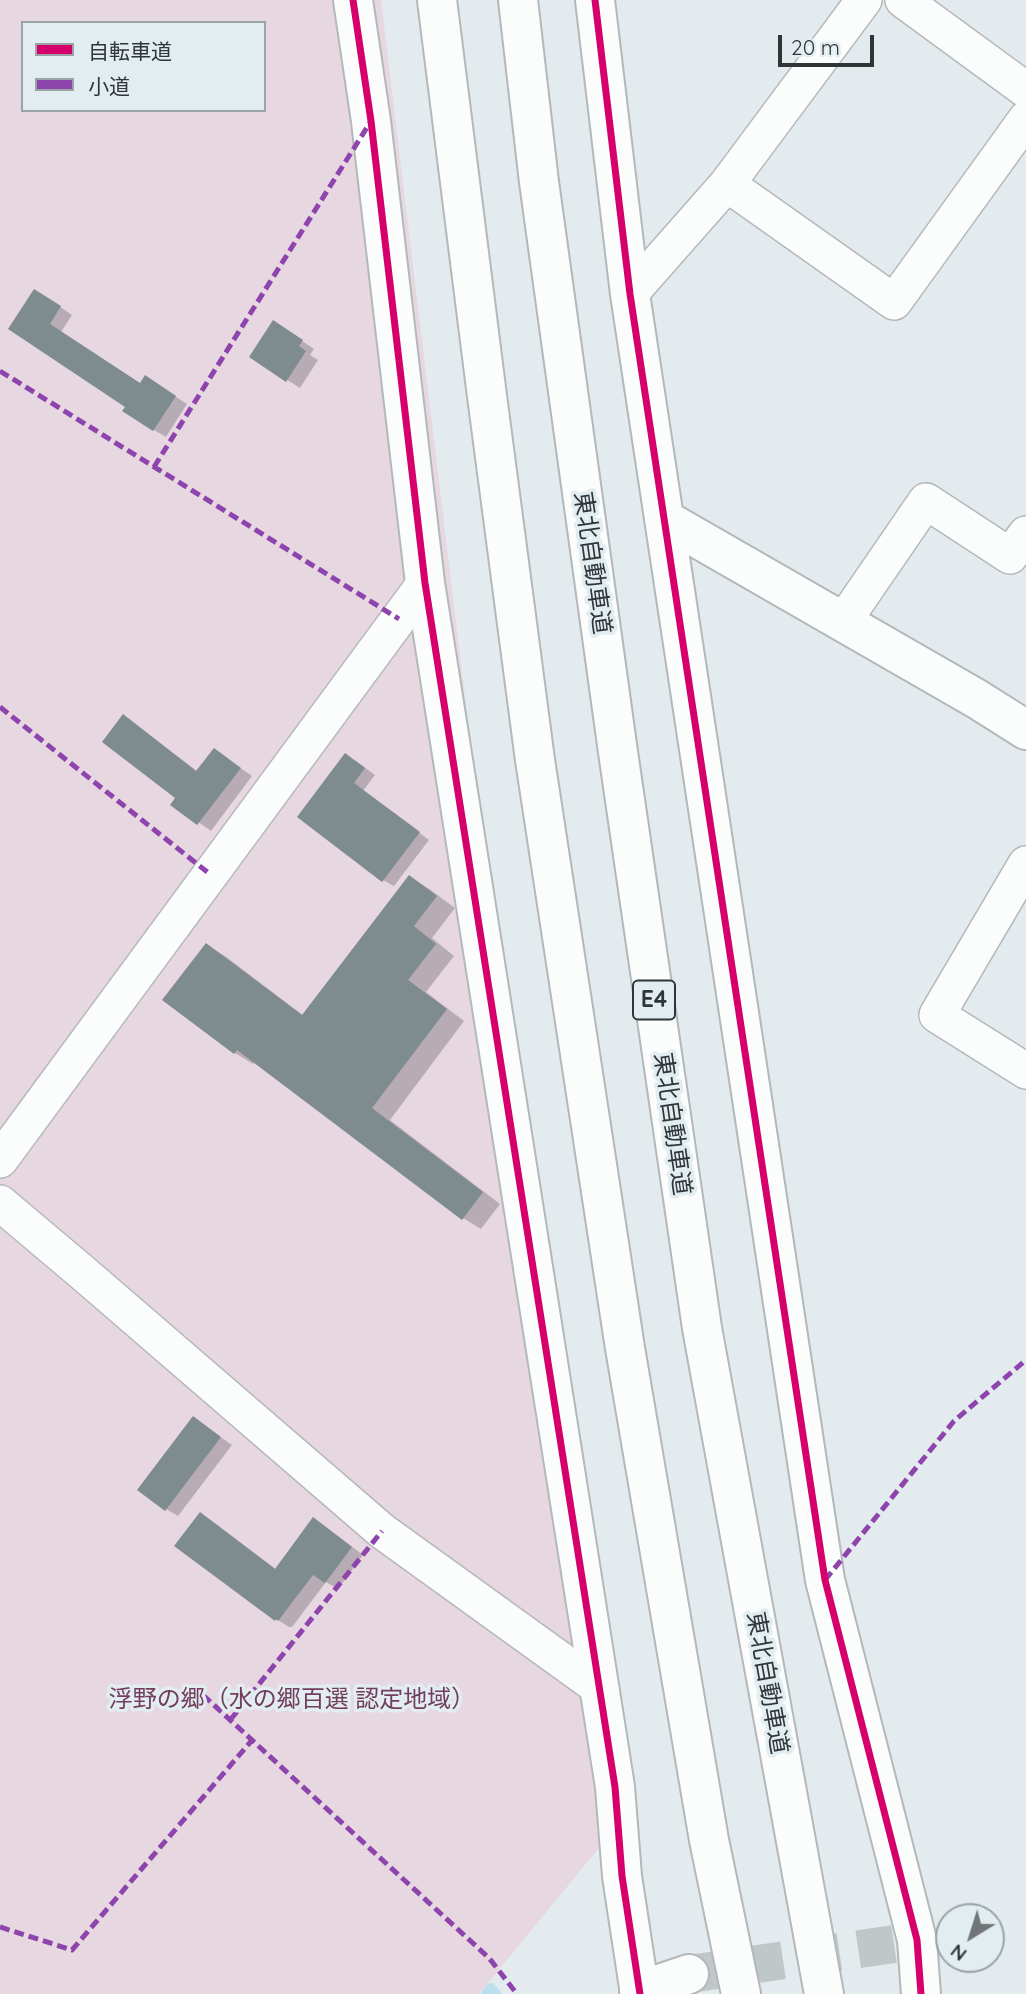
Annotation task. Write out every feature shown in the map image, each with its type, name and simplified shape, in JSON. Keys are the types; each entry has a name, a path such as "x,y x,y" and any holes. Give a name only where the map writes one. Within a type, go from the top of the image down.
{"main road":[{"path":"353,0 371,121 425,583 601,1689 615,1787 622,1875 639,1992 689,1975"},
{"path":"437,0 488,409 546,829 627,1362 709,1840 741,1994"},
{"name":"東北自動車道","path":"519,0 539,182 616,739 700,1315 824,1994"},
{"path":"596,0 630,294 825,1580 905,1942 920,1994"},
{"path":"664,519 977,699 1026,730"}],"street":[{"path":"630,294 727,184 864,0"},
{"path":"903,0 1026,90"},
{"path":"727,184 894,303 1026,119"},
{"path":"843,622 926,501 1010,556 1026,534"},
{"path":"0,1160 425,583"},
{"path":"1026,864 937,1015 1026,1071"},
{"path":"0,1203 382,1531 601,1689"}],"green space":[{"name":"浮野の郷（水の郷百選 認定地域）","path":"0,0 381,0 603,1843 479,1994 0,1994"}],"building":[{"path":"34,289 61,306 50,324 140,383 145,375 176,396 153,431 122,411 125,407 8,329"},
{"path":"273,320 303,340 299,346 306,351 286,382 249,357"},
{"path":"123,714 196,771 214,748 241,768 197,825 170,805 175,798 102,742"},
{"path":"345,753 365,768 354,783 420,832 382,882 297,817"},
{"path":"409,875 437,896 414,926 436,944 408,980 447,1009 372,1108 483,1192 462,1220 237,1050 234,1054 162,1000 206,943 302,1015"},
{"path":"193,1416 221,1437 165,1511 137,1490"},
{"path":"200,1512 275,1569 313,1517 352,1547 325,1583 313,1575 278,1621 275,1621 174,1546"}],"waterway":[{"path":"486,1994 491,1988 496,1994"}],"tunnel":[{"path":"689,1974 894,1944"}],"marked path":[{"path":"154,467 371,121"},
{"path":"0,371 399,619"},
{"path":"0,707 211,875"},
{"path":"825,1580 954,1421 1026,1360"},
{"path":"231,1719 382,1531"},
{"path":"203,1695 489,1958 517,1994"},
{"path":"0,1927 72,1950 253,1739"}],"cycle path":[{"path":"353,0 371,121 425,583 615,1787 622,1876 640,1994"},
{"path":"595,0 630,294 825,1580 917,1940 921,1994"}]}
